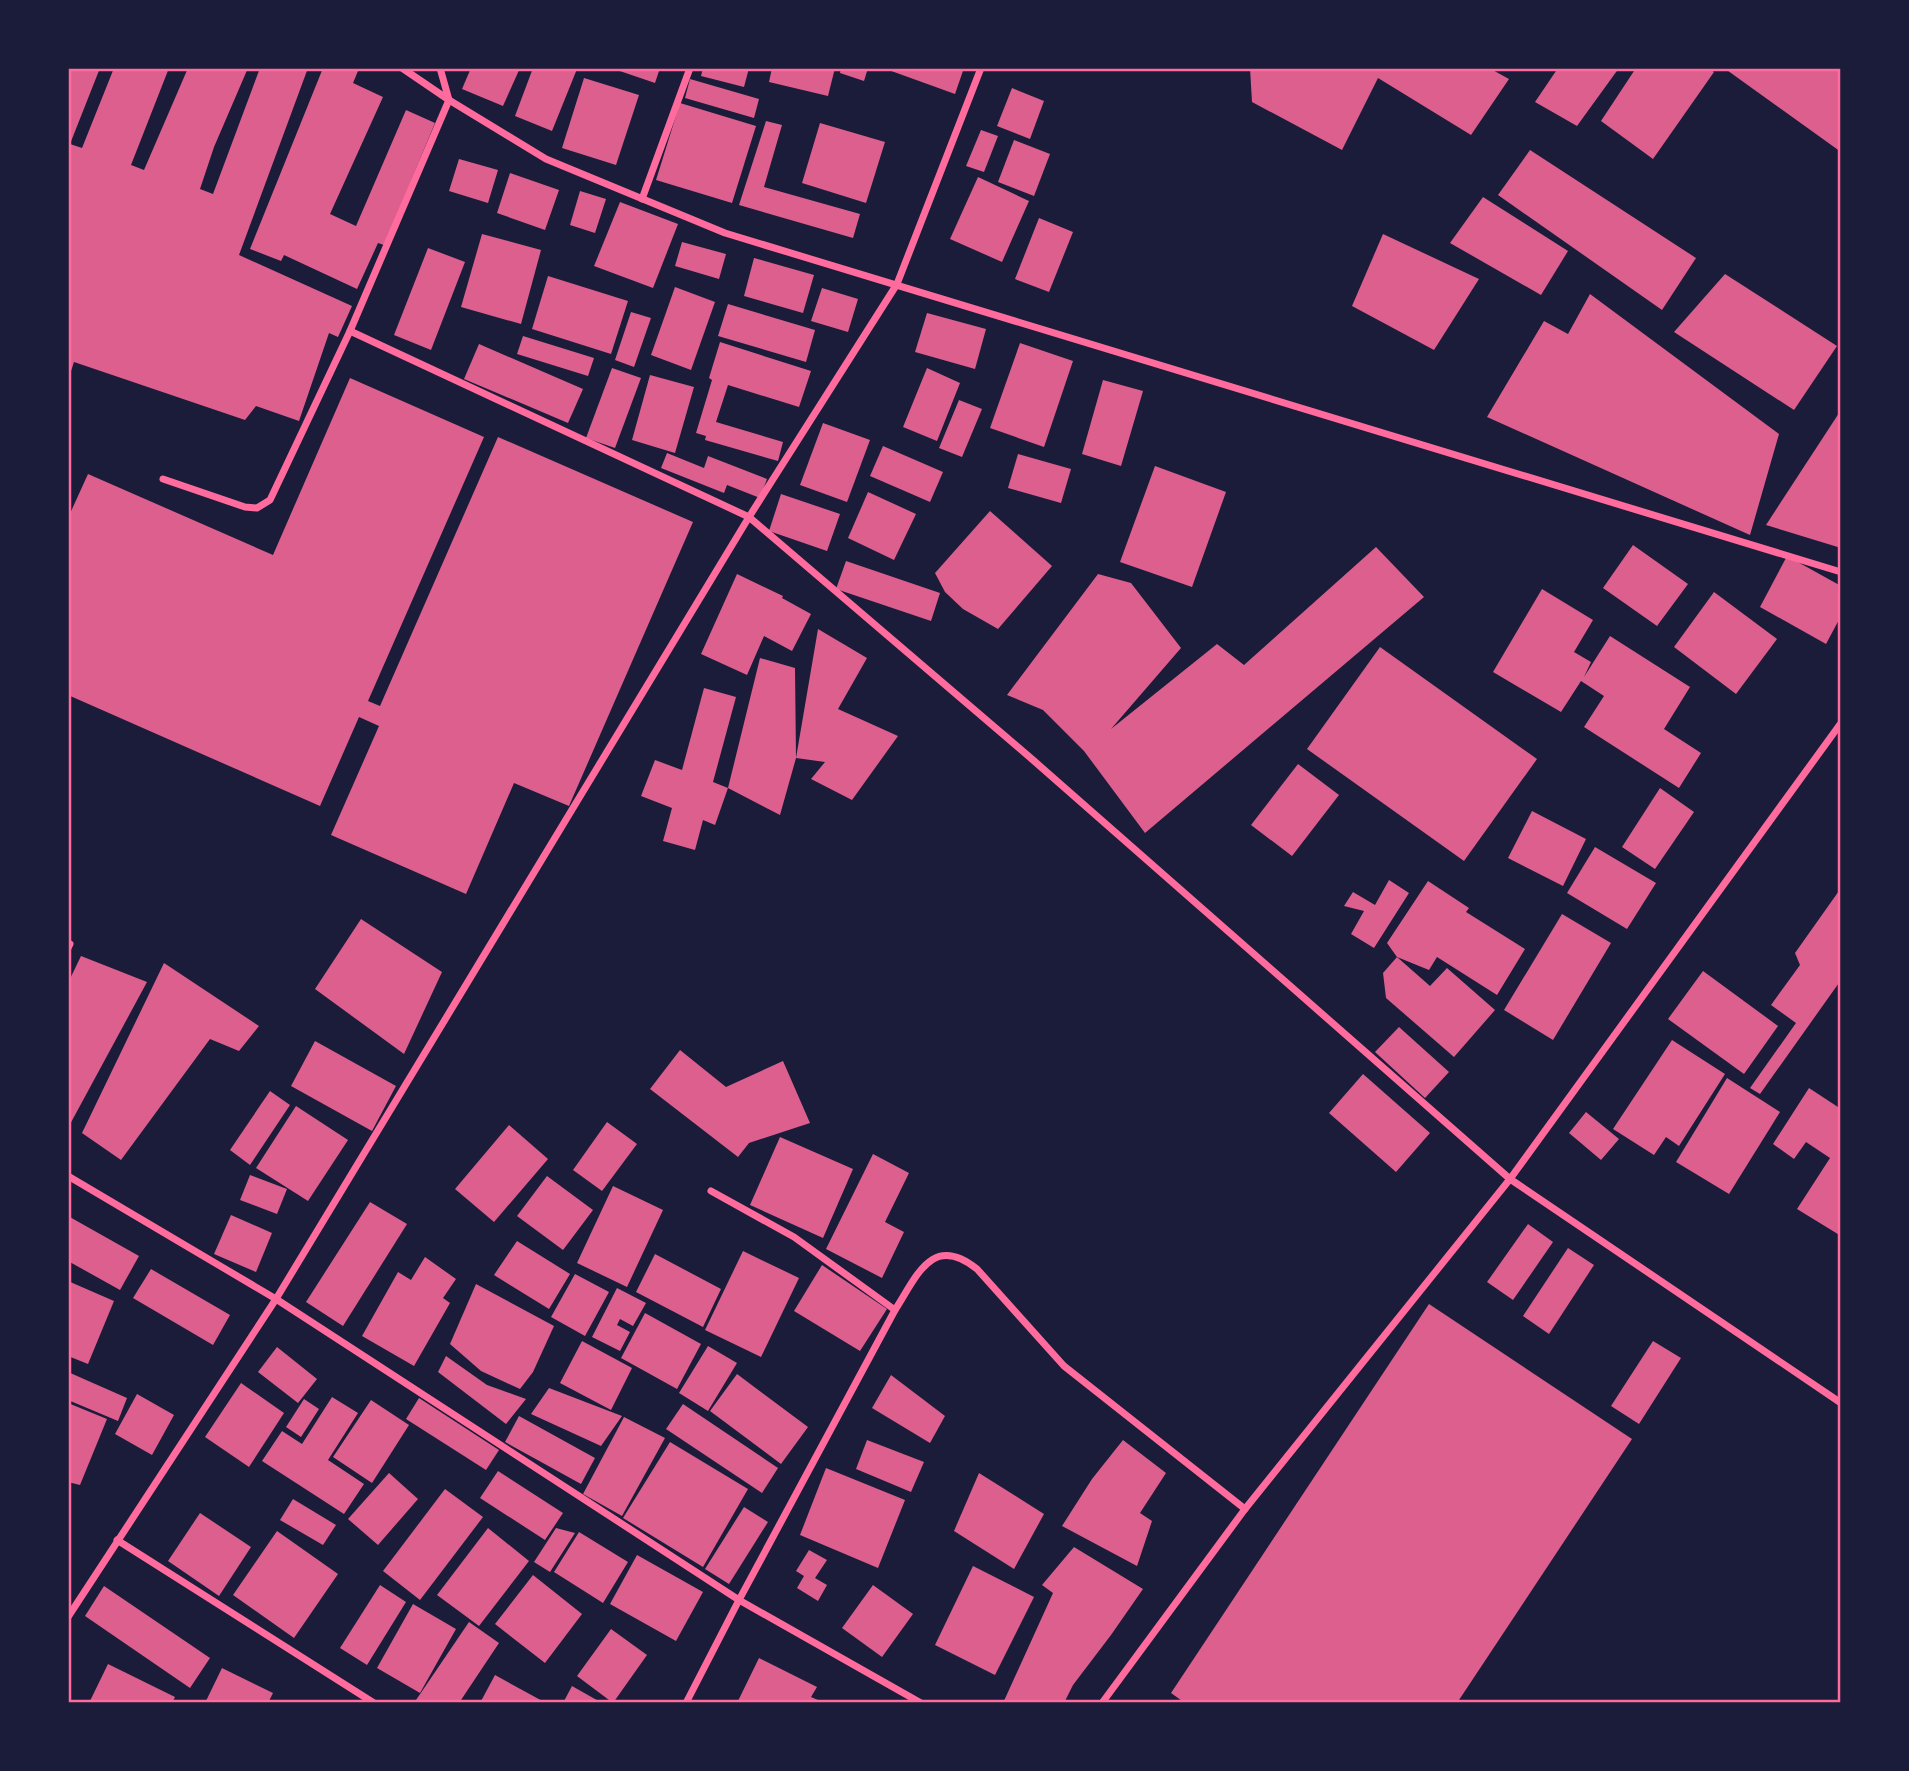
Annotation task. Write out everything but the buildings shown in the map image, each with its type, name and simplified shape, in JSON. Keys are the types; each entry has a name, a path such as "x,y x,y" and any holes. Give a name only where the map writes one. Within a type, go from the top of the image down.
{"street":[{"path":"402,68 546,159 725,233 1841,572"},
{"path":"163,479 245,507 257,508 270,500 350,331 449,100 440,68"},
{"path":"642,199 690,68"},
{"path":"68,1617 276,1299 749,517 897,284 981,68"},
{"path":"350,331 749,517 1043,769 1510,1179 1841,1404"},
{"path":"1102,1703 1245,1509 1510,1179 1841,723"},
{"path":"68,1177 276,1299 739,1600 921,1703"},
{"path":"711,1191 794,1237 895,1310"},
{"path":"686,1703 895,1310 923,1265 942,1255 961,1256 977,1269 1064,1366 1245,1509"},
{"path":"117,1540 374,1703"}]}
